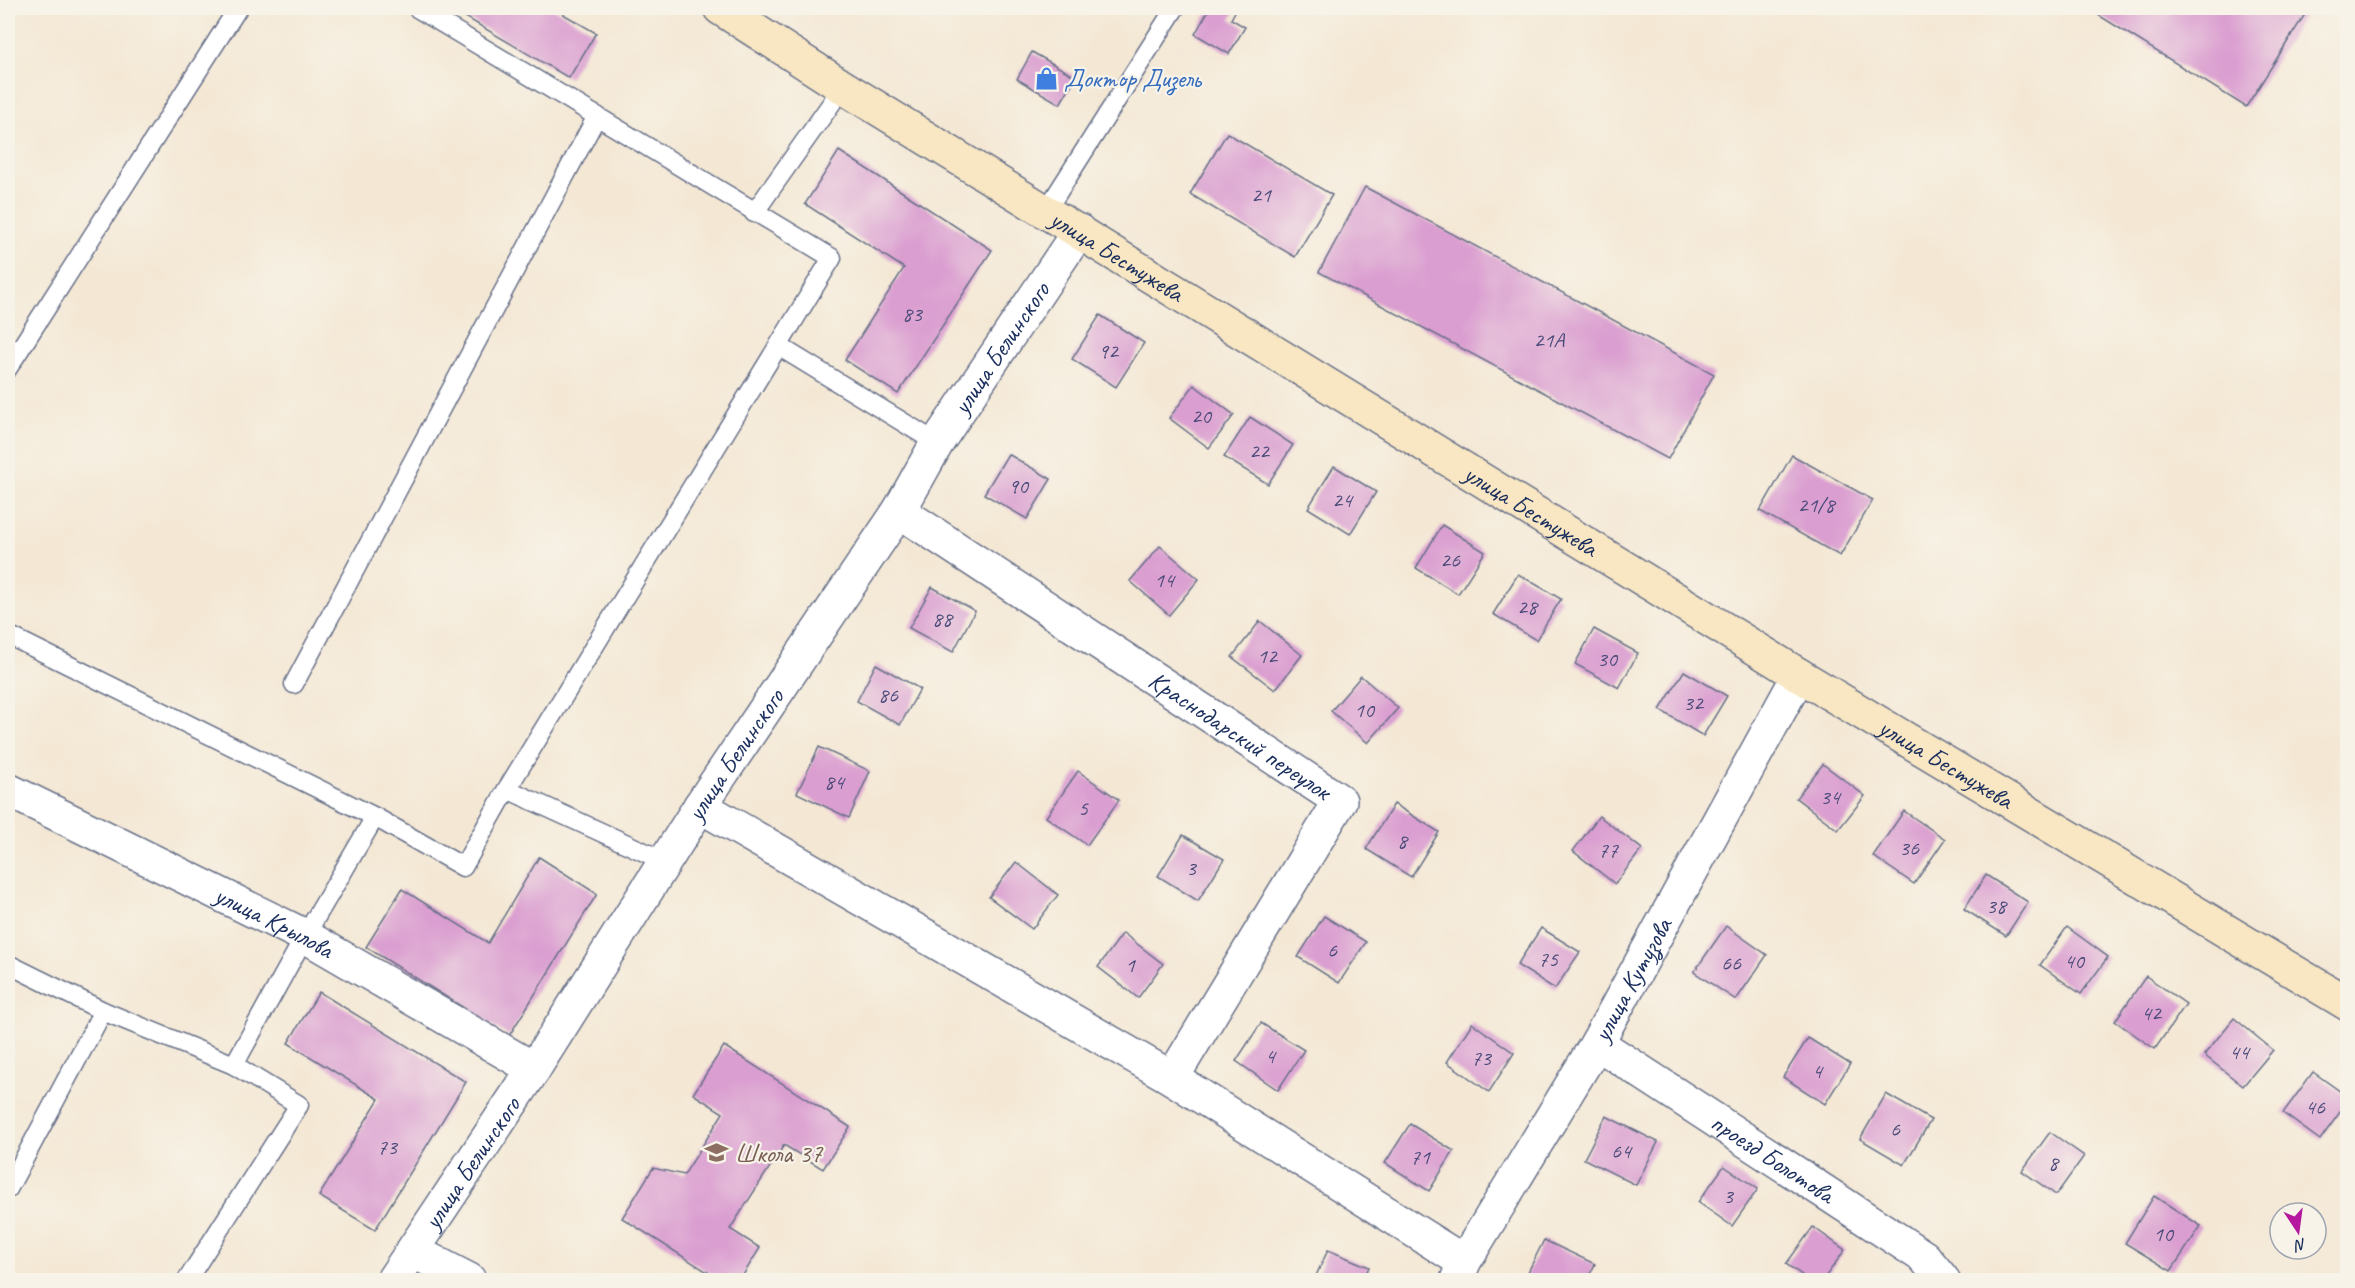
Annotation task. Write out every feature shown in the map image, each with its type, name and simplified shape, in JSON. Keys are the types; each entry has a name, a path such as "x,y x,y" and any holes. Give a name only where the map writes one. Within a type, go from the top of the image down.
{"street":[{"name":"улица Бестужева","path":"720,8 843,87 1798,675 2348,1004"},
{"name":"улица Белинского","path":"393,1281 534,1069 700,806 899,511 937,443 1079,231"},
{"name":"Краснодарский переулок","path":"899,511 1340,801 1172,1078"},
{"name":"улица Кутузова","path":"1460,1272 1597,1043 1798,675"},
{"name":"улица Крылова","path":"8,790 305,936 534,1069"},
{"path":"700,806 1172,1078 1460,1272"},
{"name":"проезд Болотова","path":"1597,1043 1924,1257 1943,1281"},
{"path":"413,1251 468,1281"}],"lane":[{"path":"8,368 238,8"},
{"path":"8,635 375,817 463,867 507,789 780,347 832,258 417,8"},
{"path":"1046,211 1175,8"},
{"path":"754,213 843,87"},
{"path":"294,684 597,116"},
{"path":"780,347 937,443"},
{"path":"507,789 664,861"},
{"path":"234,1065 305,936 375,817"},
{"path":"8,964 102,1011 234,1065 299,1105 188,1281"},
{"path":"8,1189 102,1011"}],"building":[{"path":"450,8 553,8 596,33 569,78"},
{"path":"1210,8 1237,8 1231,19 1245,27 1229,54 1195,34"},
{"path":"2087,8 2309,8 2246,107"},
{"name":"Доктор Дизель","path":"1032,52 1076,77 1060,104 1017,79"},
{"path":"1227,133 1332,195 1295,257 1190,194"},
{"path":"839,151 992,250 898,394 845,360 904,268 805,204"},
{"path":"1365,187 1714,374 1668,459 1319,272"},
{"path":"1100,315 1144,343 1116,387 1072,359"},
{"path":"1194,385 1234,415 1209,448 1169,418"},
{"path":"1250,417 1293,445 1268,484 1224,457"},
{"path":"1008,454 1051,479 1027,519 984,494"},
{"path":"1792,455 1873,500 1840,556 1760,511"},
{"path":"1334,466 1376,492 1350,534 1308,508"},
{"path":"1442,525 1485,552 1458,594 1416,568"},
{"path":"1160,546 1199,579 1169,615 1130,581"},
{"path":"1518,574 1561,599 1536,640 1493,614"},
{"path":"932,587 975,611 953,652 909,628"},
{"path":"1260,621 1302,655 1275,690 1232,657"},
{"path":"1594,629 1638,653 1619,688 1575,664"},
{"path":"876,664 920,689 900,725 857,701"},
{"path":"1684,671 1727,696 1703,736 1660,710"},
{"path":"1361,676 1398,708 1368,743 1331,711"},
{"path":"819,747 870,771 849,818 797,793"},
{"path":"1823,764 1865,796 1838,830 1796,798"},
{"path":"1078,771 1119,800 1087,845 1046,817"},
{"path":"1394,804 1439,832 1411,877 1366,849"},
{"path":"1904,811 1945,839 1914,884 1873,856"},
{"path":"1599,816 1642,849 1615,884 1573,851"},
{"path":"1183,835 1224,859 1198,901 1158,876"},
{"path":"539,857 597,894 509,1036 366,947 402,889 488,943"},
{"path":"1016,862 1058,895 1032,929 989,897"},
{"path":"1986,875 2028,902 2006,936 1964,909"},
{"path":"1324,916 1366,942 1339,983 1298,957"},
{"path":"1726,926 1767,955 1736,1000 1694,972"},
{"path":"2067,927 2108,957 2081,994 2040,965"},
{"path":"1541,928 1580,952 1555,989 1517,965"},
{"path":"1123,933 1163,964 1138,998 1098,967"},
{"path":"2146,976 2186,1004 2155,1049 2115,1021"},
{"path":"319,992 466,1082 375,1230 319,1196 379,1099 288,1043"},
{"path":"2234,1018 2273,1050 2243,1086 2204,1055"},
{"path":"1261,1023 1304,1050 1278,1090 1236,1061"},
{"path":"1472,1023 1514,1053 1489,1092 1447,1062"},
{"path":"1808,1038 1850,1064 1825,1104 1783,1077"},
{"path":"724,1046 850,1127 823,1169 784,1145 730,1229 760,1248 740,1280 720,1280 622,1218 653,1168 684,1175 723,1113 693,1094"},
{"path":"2313,1072 2348,1097 2348,1101 2320,1140 2283,1113"},
{"path":"1886,1094 1931,1120 1904,1165 1860,1139"},
{"path":"1606,1116 1658,1142 1636,1185 1584,1159"},
{"path":"1410,1124 1454,1151 1429,1191 1385,1163"},
{"path":"2050,1132 2084,1156 2056,1195 2022,1171"},
{"path":"1724,1166 1758,1189 1732,1226 1698,1202"},
{"path":"2154,1196 2201,1226 2171,1271 2125,1243"},
{"path":"1813,1227 1845,1250 1823,1280 1809,1280 1786,1264"},
{"path":"1544,1240 1595,1264 1587,1280 1524,1280"},
{"path":"1328,1250 1369,1267 1363,1280 1314,1280"}],"place":[{"name":"Доктор Дизель","path":"1046,78"},
{"name":"Школа 37","path":"717,1153"}]}
